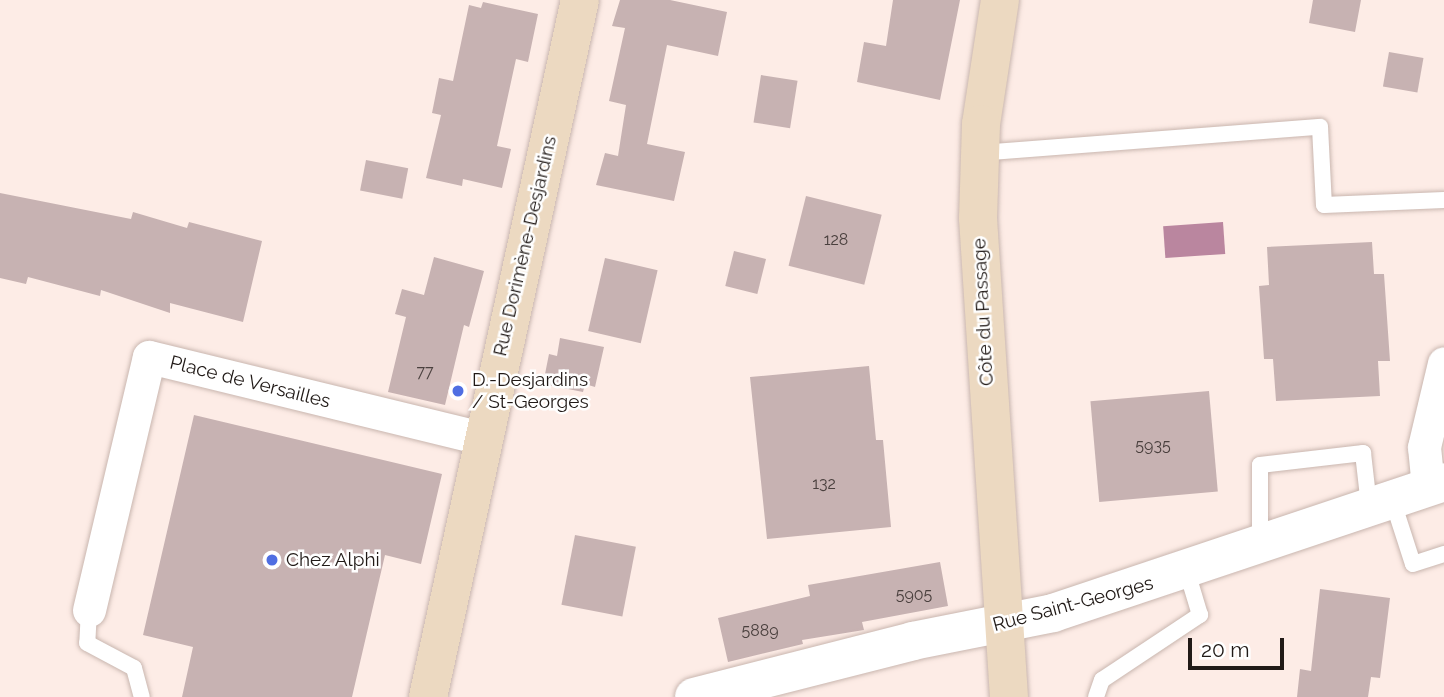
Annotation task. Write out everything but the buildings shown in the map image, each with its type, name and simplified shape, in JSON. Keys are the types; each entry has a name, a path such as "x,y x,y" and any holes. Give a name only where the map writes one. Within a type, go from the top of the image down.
{"main road":[{"name":"Rue Dorimène-Desjardins","path":"428,697 482,438 580,0"},
{"name":"Côte du Passage","path":"1000,0 979,153 982,332 1007,624 1010,697"}],"street":[{"name":"Place de Versailles","path":"89,610 149,357 482,438"},
{"path":"1436,485 1424,447 1444,363"},
{"name":"Rue Saint-Georges","path":"694,697 913,640 1007,624 1187,572 1436,485"}],"lane":[{"path":"979,153 1320,127 1324,205 1444,200"},
{"path":"1260,545 1260,465 1363,453 1381,503 1413,564 1444,554"},
{"path":"1096,697 1102,680 1199,615 1187,572"},
{"path":"89,610 87,643 134,668 142,697"}],"shaded area":[{"path":"1223,222 1225,254 1165,258 1163,226"}],"place":[{"name":"D.-Desjardins / St-Georges","path":"458,391"},
{"name":"Chez Alphi","path":"272,560"}]}
